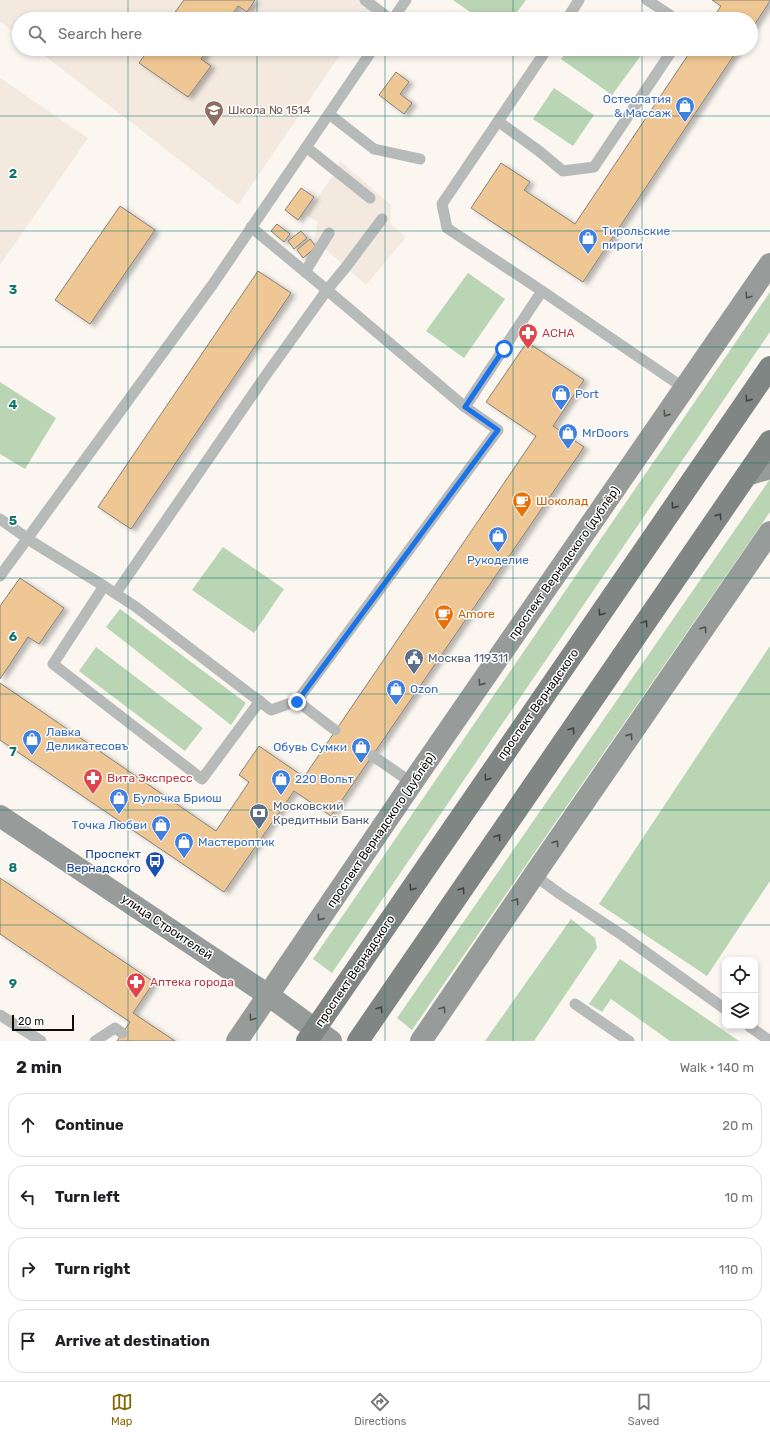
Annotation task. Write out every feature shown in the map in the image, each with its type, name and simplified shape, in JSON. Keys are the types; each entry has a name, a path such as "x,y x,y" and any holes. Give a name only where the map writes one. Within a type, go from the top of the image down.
{"main road":[{"name":"проспект Вернадского","path":"318,1037 770,367"},
{"path":"358,1041 770,441"}],"street":[{"name":"проспект Вернадского (дублёр)","path":"237,1041 412,783 770,264"},
{"path":"747,475 770,468"},
{"path":"421,1041 770,532"},
{"name":"улица Строителей","path":"0,816 268,995 318,1037"}],"lane":[{"path":"365,0 381,12"},
{"path":"398,12 406,0"},
{"path":"571,12 579,0"},
{"path":"647,0 665,12"},
{"path":"0,576 214,284 367,56"},
{"path":"542,56 442,204 447,228 684,388"},
{"path":"499,122 564,171 594,167 668,56"},
{"path":"329,114 374,149 420,159"},
{"path":"306,147 370,198"},
{"path":"116,593 266,375 327,290 382,219"},
{"path":"0,519 27,538 116,593 271,710 297,702 498,430 465,407 251,227"},
{"path":"304,272 329,233"},
{"path":"465,407 542,291"},
{"path":"104,586 52,664 202,779 260,701"},
{"path":"297,702 335,730"},
{"path":"373,756 412,783"},
{"path":"534,875 622,935 722,1007"},
{"path":"575,1004 628,1041"},
{"path":"0,1015 40,1041"},
{"path":"95,1041 115,1028 122,1033"},
{"path":"753,1029 770,1041"}],"shaded area":[{"path":"0,0 377,0 369,12 12,12 12,30 0,21"},
{"name":"Школа № 1514","path":"45,56 339,56 238,205"},
{"path":"0,78 88,138 0,265"},
{"path":"340,161 391,205 390,224 406,237 366,285 314,239 318,222 306,215 336,171"}],"green space":[{"path":"453,0 526,0 517,12 470,12"},
{"path":"563,56 641,56 612,95 561,59"},
{"path":"554,88 594,115 573,146 533,119"},
{"path":"468,273 505,299 464,358 426,331"},
{"path":"770,292 770,332 332,973 313,959"},
{"path":"0,382 56,418 25,469 0,454"},
{"path":"770,479 770,512 412,1030 397,1018"},
{"path":"223,547 284,589 254,633 192,590"},
{"path":"120,609 246,703 231,725 106,627"},
{"path":"770,646 770,881 707,976 599,904"},
{"path":"96,647 203,728 185,751 79,671"},
{"path":"571,919 595,938 597,948 534,1041 485,1041"},
{"path":"620,959 739,1041 670,1041 611,999 602,1012 589,1004"}],"building":[{"path":"184,0 255,0 247,12 238,6 234,12 175,12"},
{"path":"712,0 770,0 758,19 758,12 717,12 721,6"},
{"path":"144,56 203,56 201,59 211,66 188,97 139,63"},
{"path":"687,56 733,56 583,282 471,208 501,163 530,182 524,190 575,224"},
{"path":"396,72 409,82 400,94 412,103 404,114 379,95"},
{"path":"301,188 314,197 298,220 285,210"},
{"path":"120,206 155,230 90,324 55,300"},
{"path":"277,224 290,234 284,242 271,231"},
{"path":"301,231 307,238 294,249 288,241"},
{"path":"310,239 316,247 303,258 297,250"},
{"path":"258,271 291,293 131,529 98,507"},
{"path":"527,342 584,380 553,426 584,447 331,816 294,791 224,892 0,740 0,683 216,831 249,782 239,775 259,746 304,777 536,436 486,402"},
{"path":"20,578 64,608 39,644 28,637 0,679 0,606"},
{"path":"0,878 154,982 133,1013 175,1041 117,1041 130,1022 0,934"}],"place":[{"name":"Остеопатия & Массаж","path":"685,123"},
{"name":"Школа № 1514","path":"214,127"},
{"name":"Тирольские пироги","path":"588,255"},
{"name":"ACHA","path":"528,350"},
{"name":"Port","path":"561,411"},
{"name":"MrDoors","path":"568,450"},
{"name":"Шоколад","path":"522,518"},
{"name":"Рукоделие","path":"498,553"},
{"name":"Amore","path":"444,631"},
{"name":"Москва 119311","path":"414,675"},
{"name":"Ozon","path":"396,706"},
{"name":"Лавка Деликатесовъ","path":"32,756"},
{"name":"Обувь Сумки","path":"361,764"},
{"name":"Вита Экспресс","path":"93,795"},
{"name":"220 Вольт","path":"281,796"},
{"name":"Булочка Бриош","path":"119,815"},
{"name":"Московский Кредитный Банк","path":"259,830"},
{"name":"Точка Любви","path":"161,842"},
{"name":"Мастероптик","path":"184,859"},
{"name":"Проспект Вернадского","path":"155,878"},
{"name":"Аптека города","path":"136,999"}],"route":[{"path":"297,702 498,430 465,407 504,349"}]}
